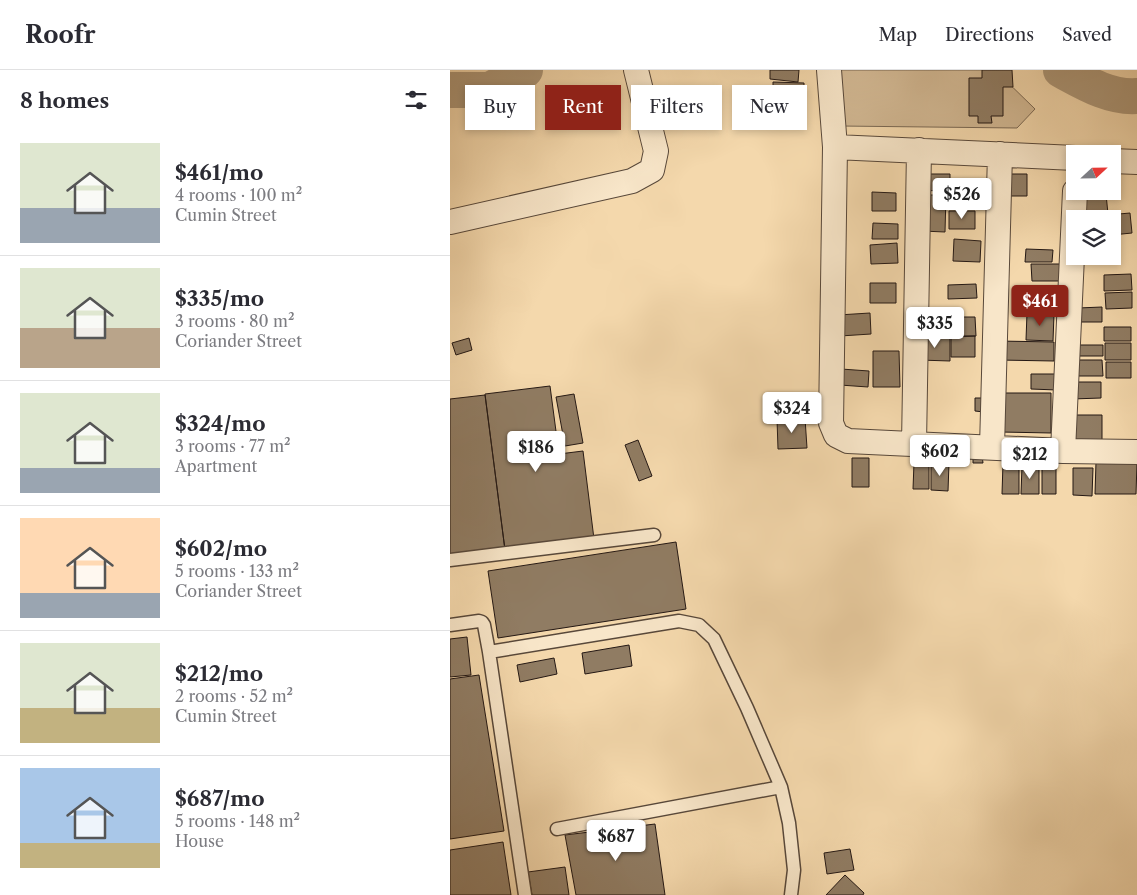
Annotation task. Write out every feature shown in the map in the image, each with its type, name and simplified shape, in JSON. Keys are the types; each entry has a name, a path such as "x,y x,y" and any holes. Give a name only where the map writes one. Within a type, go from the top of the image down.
{"street":[{"path":"450,222 632,181 652,170 656,151 636,70"},
{"path":"829,70 835,147 831,423 836,435 848,440 914,444 1063,451 1137,452"},
{"path":"835,147 1066,158"},
{"path":"914,444 919,150"},
{"path":"992,447 1000,154"},
{"path":"1121,161 1137,162"},
{"path":"1063,451 1075,200"}],"lane":[{"path":"450,560 654,535"},
{"path":"489,652 679,621 699,626 714,639 747,708 781,787 789,822 794,870 791,895"},
{"path":"450,626 482,622 489,652 525,895"},
{"path":"556,829 781,787"}],"shaded area":[{"path":"833,70 995,70 1035,109 1017,128 840,126"}],"building":[{"path":"770,70 799,70 798,82 770,79"},
{"path":"982,70 1012,70 1013,87 1003,87 1003,116 991,116 992,123 978,123 978,116 969,116 969,78 982,78"},
{"path":"773,82 804,83 804,85 773,85"},
{"path":"921,174 950,174 950,190 921,191"},
{"path":"1001,174 1027,174 1027,196 1001,196"},
{"path":"872,192 896,193 896,211 872,211"},
{"path":"922,195 946,195 945,232 922,231"},
{"path":"1078,200 1107,200 1108,210 1079,210"},
{"path":"949,211 975,211 975,229 949,229"},
{"path":"1130,213 1132,233 1121,234 1121,214"},
{"path":"873,223 898,224 898,239 872,239"},
{"path":"954,239 981,241 980,262 953,261"},
{"path":"897,243 898,263 871,264 870,245"},
{"path":"1026,249 1053,250 1052,262 1025,262"},
{"path":"1031,264 1060,264 1060,281 1032,281"},
{"path":"1131,274 1132,290 1104,291 1104,275"},
{"path":"870,283 896,283 896,303 870,303"},
{"path":"976,284 977,298 948,299 948,285"},
{"path":"1132,292 1132,308 1106,309 1105,293"},
{"path":"1102,307 1102,322 1079,322 1078,308"},
{"path":"870,313 871,334 840,336 838,315"},
{"path":"1027,313 1054,314 1053,341 1026,340"},
{"path":"946,317 975,317 976,336 947,337"},
{"path":"1104,327 1131,327 1131,341 1104,341"},
{"path":"951,336 975,336 975,357 951,357"},
{"path":"919,337 950,337 950,361 919,360"},
{"path":"469,338 472,350 456,355 452,343"},
{"path":"998,341 1054,342 1054,361 998,360"},
{"path":"1105,343 1131,343 1131,360 1105,360"},
{"path":"1073,345 1103,345 1103,356 1073,356"},
{"path":"873,351 899,351 900,387 873,387"},
{"path":"1075,360 1102,360 1103,376 1075,376"},
{"path":"1106,362 1131,362 1131,378 1106,378"},
{"path":"841,369 869,371 868,387 840,385"},
{"path":"1031,374 1057,374 1057,390 1031,389"},
{"path":"1072,382 1101,382 1101,398 1072,399"},
{"path":"550,386 559,454 583,451 594,539 505,550 485,394"},
{"path":"1001,393 1051,393 1051,433 1000,432"},
{"path":"574,394 583,443 565,446 556,397"},
{"path":"485,395 505,550 450,557 450,399"},
{"path":"975,398 984,398 984,412 975,411"},
{"path":"1073,415 1102,415 1102,440 1073,441"},
{"path":"805,418 807,448 778,449 777,419"},
{"path":"638,440 652,476 639,481 625,445"},
{"path":"973,455 982,455 983,463 973,463"},
{"path":"852,458 869,458 869,487 852,487"},
{"path":"1096,462 1137,462 1136,494 1095,494"},
{"path":"914,463 929,464 929,489 913,489"},
{"path":"931,463 949,463 948,491 931,490"},
{"path":"1003,463 1019,464 1019,494 1002,494"},
{"path":"1022,466 1039,466 1039,494 1021,494"},
{"path":"1042,467 1056,467 1056,494 1042,494"},
{"path":"1073,468 1093,468 1092,496 1073,495"},
{"path":"676,542 686,609 498,638 488,571"},
{"path":"467,637 471,675 450,677 450,639"},
{"path":"629,645 632,666 585,674 582,653"},
{"path":"554,658 557,674 520,682 517,665"},
{"path":"479,675 504,831 450,839 450,679"},
{"path":"655,824 665,895 576,895 565,835"},
{"path":"503,842 511,895 450,895 450,850"},
{"path":"850,849 854,870 827,874 824,853"},
{"path":"565,867 569,895 532,895 528,872"},
{"path":"845,875 864,893 863,895 826,895"}],"waterway":[{"path":"450,90 490,90 525,70"},
{"path":"1061,70 1107,92 1117,95 1137,96"}]}
